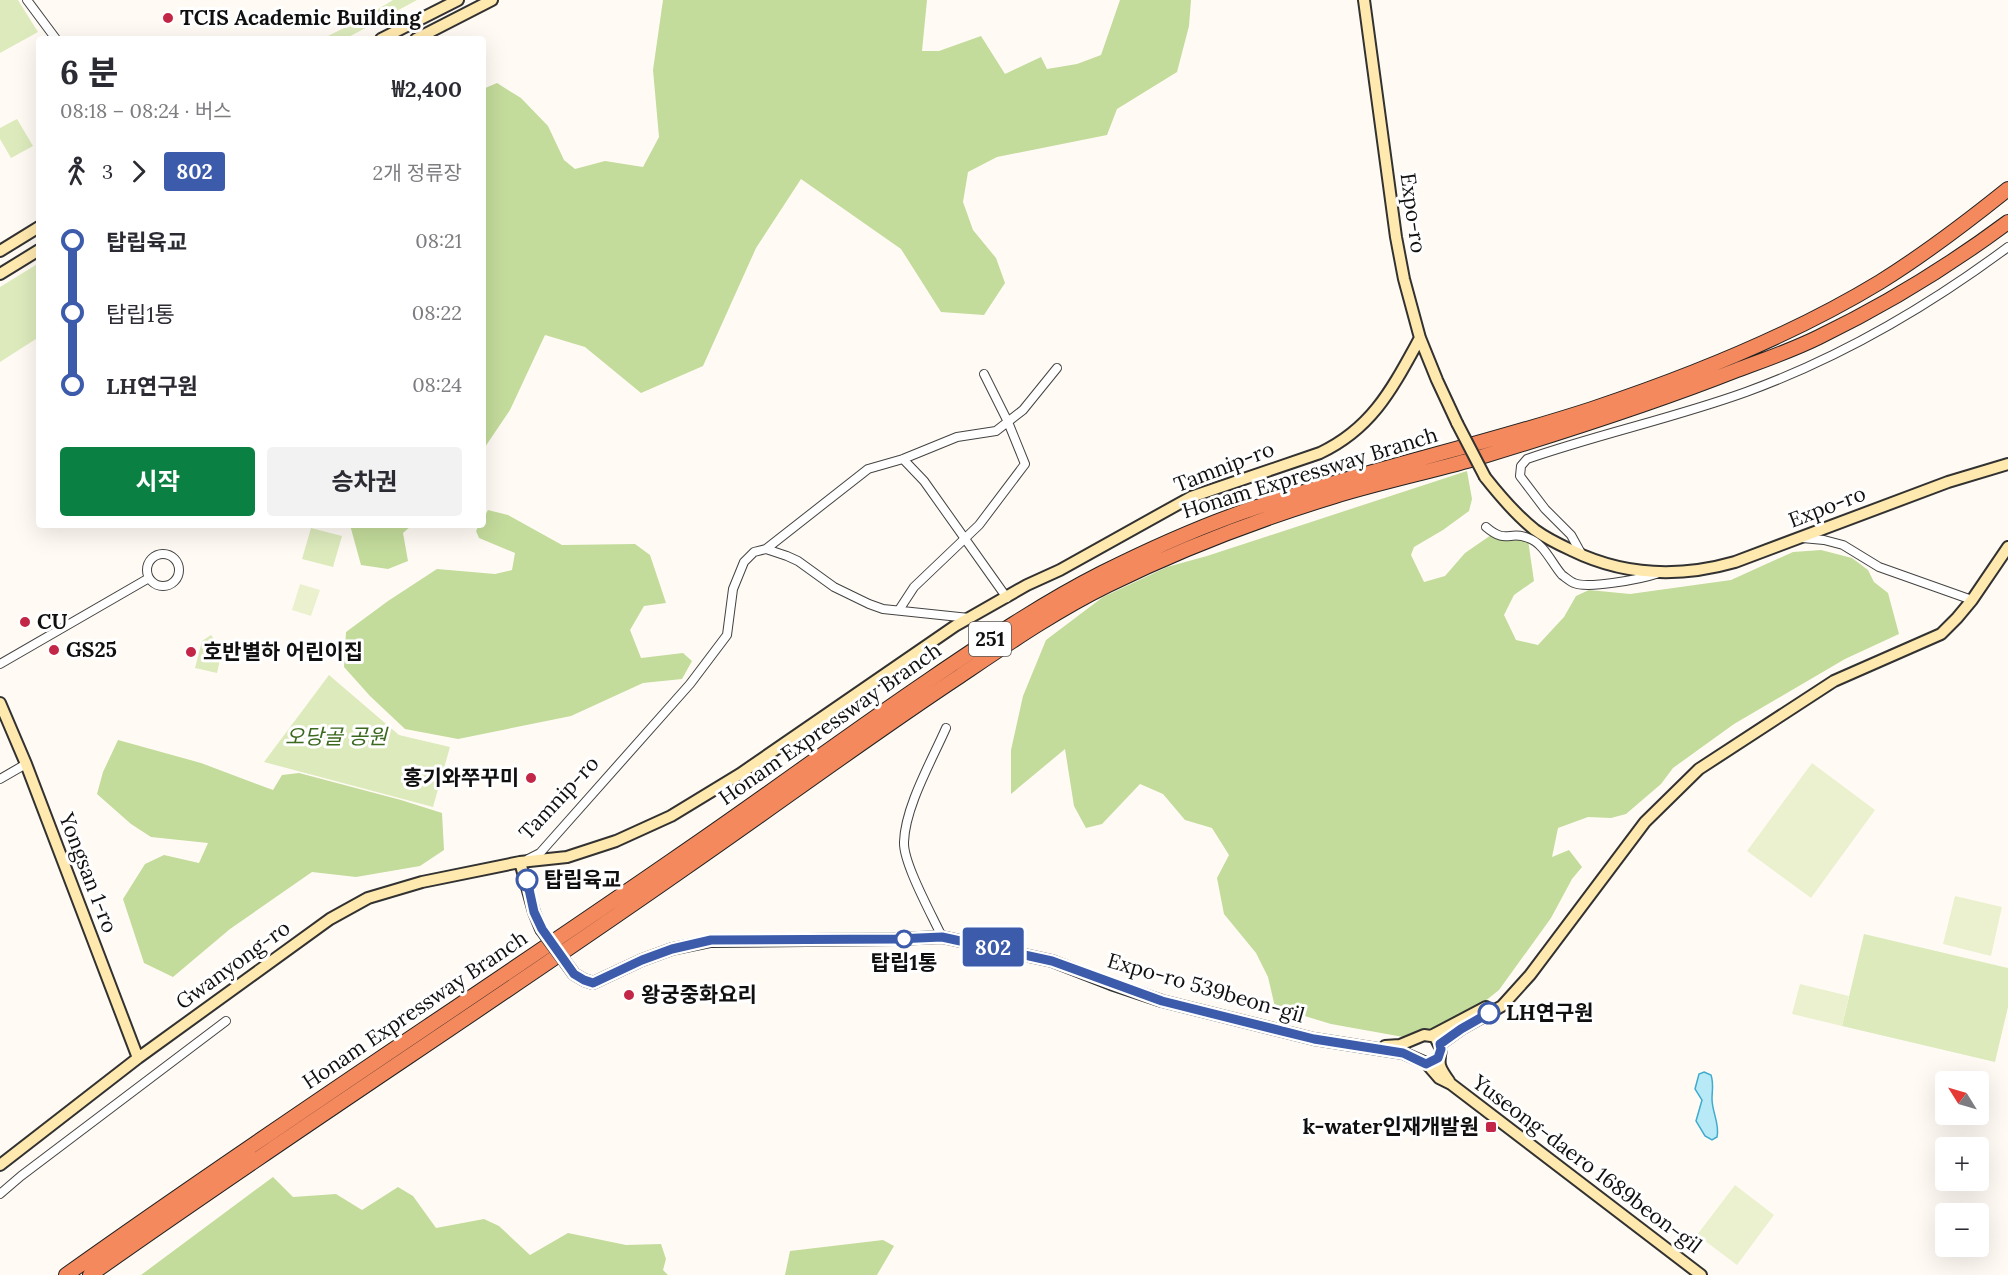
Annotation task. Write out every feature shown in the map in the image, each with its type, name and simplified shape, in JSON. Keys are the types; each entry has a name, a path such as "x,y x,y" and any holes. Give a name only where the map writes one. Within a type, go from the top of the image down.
{"highway":[{"name":"Honam Expressway Branch","path":"66,1275 200,1179 646,878 896,702 1031,612 1176,537 1255,507 1590,410 1697,371 1806,322 1879,282 1948,236 2008,189"},
{"name":"Honam Expressway Branch","path":"90,1275 206,1192 674,876 904,713 1032,628 1104,587 1182,551 1260,521 1338,495 1466,461 1598,421 1706,383 1815,340 1963,256 2008,222"}],"main road":[{"path":"387,36 458,0"},
{"path":"422,36 492,0"},
{"name":"Expo-ro","path":"1364,0 1396,237 1404,279 1420,338 1457,423 1485,477 1504,500 1535,530 1583,556 1632,571 1682,573 1711,569 1948,482 2008,464"},
{"path":"0,251 36,229"},
{"path":"0,274 36,252"},
{"name":"Tamnip-ro","path":"520,862 567,857 616,841 671,816 740,774 969,618 1191,497 1338,445 1363,425 1385,399 1420,338"},
{"path":"1440,1044 1461,1029 1502,1006 1530,975 1645,822 1699,769 1834,681 1941,634 1971,600 2008,547"},
{"name":"Yongsan 1-ro","path":"0,703 26,764 138,1058"},
{"name":"Expo-ro 539beon-gil","path":"520,862 534,912 542,929 574,974 593,983 672,949 711,940 942,937 1052,961 1162,1001 1314,1039 1375,1047"},
{"name":"Gwanyong-ro","path":"0,1165 138,1058 330,919 368,898 422,882 520,862"},
{"path":"1431,1036 1499,1000 1508,998"},
{"path":"1375,1047 1400,1045 1424,1035 1431,1036 1440,1044 1438,1058 1440,1066 1451,1084"},
{"path":"1414,1057 1412,1048 1416,1040"},
{"path":"1375,1047 1414,1057 1426,1064 1438,1058"},
{"name":"Yuseong-daero 1689beon-gil","path":"1426,1064 1439,1078 1451,1084 1701,1275"}],"street":[{"path":"27,0 54,36"},
{"path":"1583,556 1572,535 1545,509 1520,476 1521,466 1527,459 1745,392 1845,351 1952,288 2008,247"},
{"name":"Tamnip-ro","path":"520,862 540,853 690,684 727,635 733,589 744,562 754,552 766,549 868,469 903,459 957,437 996,431 1023,410 1057,368"},
{"path":"899,610 914,587 979,525 1025,464 1008,422 984,374"},
{"path":"903,459 924,481 1007,598"},
{"name":"Expo-ro","path":"1485,527 1501,538 1518,536 1530,538 1563,575 1575,584 1641,579 1658,573"},
{"path":"1800,538 1824,540 1843,545 1879,567 1971,600"},
{"path":"766,549 798,561 834,587 869,604 969,618"},
{"path":"161,553 171,555 178,563 179,574 173,583 157,585 149,578 148,563 156,555 161,553"},
{"path":"0,664 149,578"},
{"path":"942,937 912,874 903,843 909,811 946,728"},
{"path":"0,779 26,764"},
{"path":"0,1194 226,1021"}],"green space":[{"path":"0,0 18,0 38,32 0,53"},
{"path":"393,0 417,0 351,36 328,36"},
{"path":"663,0 927,0 922,51 939,51 981,36 1005,74 1041,57 1047,69 1077,64 1101,55 1120,0 1191,0 1189,26 1177,72 1117,109 1107,135 997,157 968,172 963,202 973,230 996,258 1005,283 984,315 941,312 901,249 801,179 756,248 703,366 641,393 585,347 545,335 510,410 486,446 486,88 497,83 521,98 548,126 564,160 575,169 605,161 643,167 659,137 653,70"},
{"path":"17,119 33,146 11,158 0,139 0,128"},
{"path":"36,265 36,339 0,362 0,287"},
{"path":"1467,471 1472,499 1469,511 1414,547 1411,555 1424,582 1445,576 1465,553 1494,533 1528,540 1534,581 1514,595 1504,615 1516,640 1538,645 1564,617 1576,596 1589,590 1630,594 1731,580 1793,552 1821,550 1852,558 1868,570 1874,582 1888,593 1899,634 1845,659 1734,724 1673,768 1661,784 1626,814 1611,818 1588,817 1558,828 1552,857 1569,850 1582,867 1572,879 1551,918 1499,990 1479,1006 1435,1030 1425,1031 1409,1038 1331,1024 1275,1007 1268,977 1256,953 1224,914 1217,878 1229,855 1212,828 1185,820 1163,794 1140,784 1102,824 1086,828 1074,806 1065,749 1011,794 1011,750 1023,696 1046,640 1103,597 1167,567"},
{"path":"488,510 508,515 562,545 635,544 650,555 666,603 644,606 630,630 641,658 683,653 692,661 682,679 643,683 571,716 458,739 405,729 370,696 344,667 346,632 437,569 495,574 512,570 515,553 479,538 476,531 478,528 486,528"},
{"path":"311,528 342,536 333,567 302,559"},
{"path":"351,528 409,528 403,533 408,561 388,569 361,565"},
{"path":"300,584 320,590 311,616 292,610"},
{"path":"211,635 222,651 217,673 195,668 202,641"},
{"name":"오당골 공원","path":"329,675 399,735 450,747 433,807 264,762"},
{"path":"118,740 201,763 273,790 282,775 299,773 442,813 444,850 420,866 356,877 312,872 230,929 173,977 144,963 123,899 145,864 164,855 199,863 208,843 151,837 131,824 97,794 103,772"},
{"path":"1812,763 1875,810 1811,898 1747,851"},
{"path":"1955,896 2002,907 1991,956 1943,944"},
{"path":"1864,934 2008,968 2008,1007 1995,1062 1842,1026"},
{"path":"1800,984 1849,996 1842,1026 1792,1014"},
{"path":"273,1177 293,1197 336,1194 362,1210 398,1187 413,1196 436,1228 484,1219 499,1226 530,1255 568,1233 626,1245 661,1244 666,1259 663,1270 668,1275 141,1275"},
{"path":"1735,1185 1774,1215 1737,1265 1697,1235"},
{"path":"883,1240 894,1246 877,1275 785,1275 790,1251"}],"water":[{"path":"1704,1072 1711,1075 1712,1104 1717,1123 1717,1137 1712,1140 1705,1136 1696,1121 1702,1100 1695,1089 1699,1074"}],"bus line":[{"name":"802","path":"527,880 534,912 542,929 574,974 593,983 672,949 711,940 942,937 1052,961 1162,1001 1314,1039 1403,1053 1426,1064 1438,1058 1440,1044 1489,1013"}],"place":[{"name":"TCIS Academic Building","path":"168,18"},
{"name":"CU","path":"25,622"},
{"name":"GS25","path":"54,650"},
{"name":"호반별하 어린이집","path":"191,652"},
{"name":"홍기와쭈꾸미","path":"531,778"},
{"name":"탑립육교","path":"527,880"},
{"name":"탑립1통","path":"904,939"},
{"name":"왕궁중화요리","path":"629,995"},
{"name":"LH연구원","path":"1489,1013"},
{"name":"k-water인재개발원","path":"1491,1127"}]}
